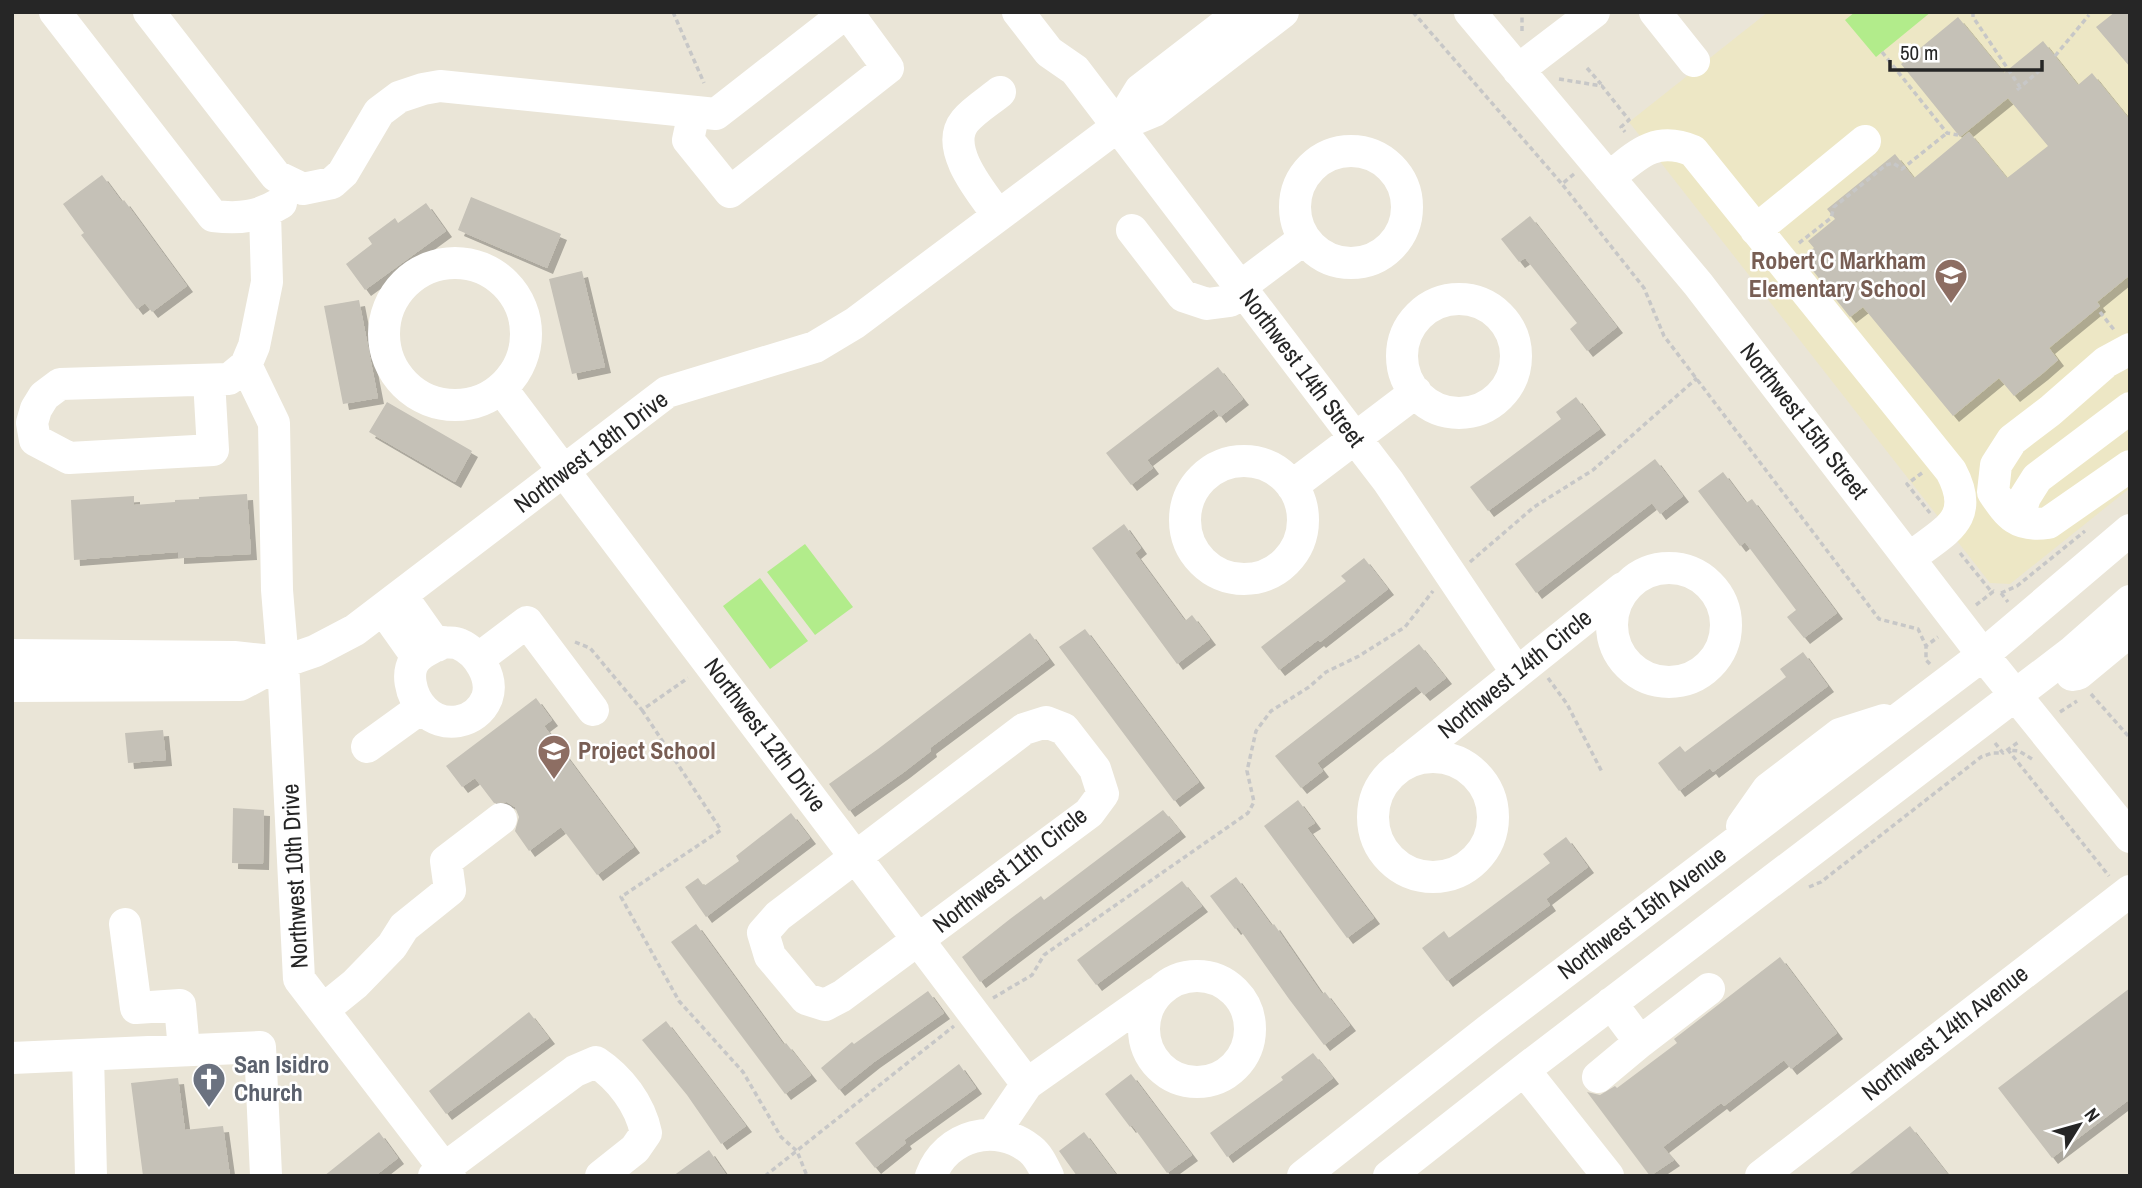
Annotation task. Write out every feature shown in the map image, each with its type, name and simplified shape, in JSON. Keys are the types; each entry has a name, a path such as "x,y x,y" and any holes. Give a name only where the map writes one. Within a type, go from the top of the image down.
{"street":[{"path":"149,12 276,176 303,189"},
{"path":"57,13 213,216 240,219 265,213 303,189 332,183 343,173 379,112 399,97 423,89 440,86 699,98 716,114 847,12 888,68 730,192 688,140 699,98"},
{"name":"Northwest 14th Street","path":"1018,12 1049,52 1075,70"},
{"name":"Northwest 14th Street","path":"1043,12 1063,38 1075,70 1532,675"},
{"path":"1118,126 1140,90 1241,12"},
{"path":"1118,126 1154,111 1283,12"},
{"name":"Northwest 15th Street","path":"1470,12 1529,61 1601,168 1698,284 1983,654 2130,837"},
{"path":"1529,61 1594,12"},
{"path":"1655,12 1694,61"},
{"path":"998,215 962,161 959,138 964,122 1000,92"},
{"name":"Northwest 18th Drive","path":"12,686 240,685 283,662 315,651 355,630 667,392 815,347 855,323 1118,126"},
{"path":"1756,230 1864,141"},
{"path":"1601,168 1660,144 1693,151 1951,471 1962,501 1957,519 1910,558"},
{"path":"209,380 213,450 69,457 35,440 32,423 36,409 44,396 60,384 229,379 246,365 254,346 267,282 265,213"},
{"path":"1132,230 1183,296 1207,304 1230,301 1304,239"},
{"path":"449,262 471,264 492,273 509,287 520,306 526,328 524,350 516,371 501,388 480,401 456,405 432,401 410,390 394,371 385,348 384,323 391,300 407,280 427,267 449,262"},
{"path":"2125,343 2050,411 2012,440 1996,465 1993,492 2008,516 2033,525 2048,523 2130,466"},
{"name":"Northwest 10th Drive","path":"246,365 274,423 277,590 299,978 443,1173"},
{"name":"Northwest 12th Drive","path":"501,388 1027,1084"},
{"path":"1292,486 1416,392"},
{"path":"2018,519 2025,497 2037,478 2130,408"},
{"name":"Northwest 15th Avenue","path":"1303,1176 1491,1028 1983,654 2130,530"},
{"name":"Northwest 14th Circle","path":"1397,768 1532,675 1633,580"},
{"path":"1389,1176 2043,673 2130,601"},
{"path":"392,602 427,651"},
{"path":"478,659 527,622 593,710"},
{"path":"2043,673 2068,676 2078,674 2130,631"},
{"path":"443,642 458,643 478,659 487,675 488,688 486,699 479,709 466,719 453,723 433,718 421,708 411,688 411,671 427,651 443,642"},
{"name":"Northwest 18th Drive","path":"12,655 234,657 283,662"},
{"path":"367,747 421,708"},
{"name":"Northwest 11th Circle","path":"1046,722 1064,729 1095,769 1103,794 1089,813 919,940 825,1006 806,999 770,956 763,933 778,916 856,856 1024,729 1046,722"},
{"path":"323,1010 355,984 392,946 404,927 450,890 446,862 501,819"},
{"name":"Northwest 14th Avenue","path":"1761,1176 2127,893"},
{"path":"125,924 136,1008 180,1005 184,1050"},
{"path":"993,1133 1027,1084 1163,988"},
{"path":"1598,1077 1709,989"},
{"path":"1611,1003 1640,1042"},
{"path":"12,1058 260,1047 266,1175"},
{"path":"88,1055 91,1176"},
{"path":"443,1173 575,1071 596,1062 614,1073 642,1115 646,1133 635,1149 601,1176"},
{"path":"1524,1070 1608,1176"},
{"path":"931,1176 938,1161 953,1146 972,1136 993,1133 1012,1138 1030,1148 1040,1158 1048,1176"}],"path":[{"path":"673,12 699,98"},
{"path":"1413,12 1562,184 1644,288 1664,335 1879,619 1918,629 1926,646"},
{"path":"1522,12 1521,31 1529,61 1559,79 1602,86"},
{"path":"1973,12 2018,88 2039,71"},
{"path":"2055,56 2089,15"},
{"path":"1882,52 1947,133 1958,135"},
{"path":"1587,68 1629,120 1621,127 1628,136"},
{"path":"1799,243 1831,218 1835,207 1886,165 1893,163 1902,169 1947,133"},
{"path":"1562,184 1601,168"},
{"path":"2100,312 2125,343"},
{"path":"1467,564 1534,508 1593,470 1697,378"},
{"path":"984,1003 1032,975 1044,955 1248,813 1254,802 1247,771 1253,744 1256,731 1271,710 1309,687 1326,672 1359,656 1405,627 1439,584"},
{"path":"545,645 565,637 590,648 642,710 721,830 621,897 679,1001 743,1072 781,1137 797,1151 807,1176"},
{"path":"642,710 710,663"},
{"path":"1532,675 1567,704 1602,772"},
{"path":"2085,695 2092,694 2130,738"},
{"path":"2042,765 2020,751 2008,750 2127,893"},
{"path":"765,1176 964,1018"}],"shaded area":[{"name":"Robert C Markham Elementary School","path":"1768,12 2130,12 2130,488 2010,584 1990,583 1629,122"}],"green space":[{"path":"1855,12 1931,12 1876,57 1845,20"},
{"path":"805,544 853,607 815,635 767,572"},
{"path":"760,578 808,641 770,669 723,606"}],"building":[{"path":"2115,12 2130,12 2130,67 2096,27"},
{"path":"1958,17 2004,73 2043,41 2078,85 2092,73 2130,120 2130,275 2097,302 2100,306 2049,348 2058,360 2042,374 2014,396 1999,378 1953,416 1863,307 1850,317 1802,257 1814,248 1808,241 1835,219 1827,209 1895,154 1914,178 1969,132 2007,178 2048,146 2008,98 1960,137 1901,64"},
{"path":"102,175 122,202 124,200 187,286 152,312 145,303 137,309 81,235 84,233 63,204"},
{"path":"471,197 561,234 547,268 458,230"},
{"path":"426,203 446,231 365,290 346,264 372,244 368,238 395,218 398,223"},
{"path":"1530,216 1617,327 1587,351 1570,329 1577,323 1525,258 1519,262 1501,239"},
{"path":"582,271 605,367 572,374 549,279"},
{"path":"359,300 378,398 343,404 324,306"},
{"path":"1218,367 1243,399 1220,417 1214,409 1147,460 1153,468 1131,485 1106,453"},
{"path":"1576,397 1600,429 1488,511 1470,487 1561,419 1556,412"},
{"path":"387,402 472,451 455,482 369,432"},
{"path":"1655,459 1683,496 1660,514 1652,503 1536,593 1515,564"},
{"path":"1723,472 1746,503 1752,499 1837,613 1804,638 1787,617 1796,610 1745,542 1740,546 1698,491"},
{"path":"247,494 251,554 178,558 178,552 74,560 71,500 134,496 134,505"},
{"path":"1124,524 1141,548 1135,553 1185,621 1192,615 1210,639 1177,664 1092,548"},
{"path":"1364,558 1388,589 1279,670 1261,647 1346,581 1341,576"},
{"path":"1085,629 1199,782 1174,801 1059,647"},
{"path":"1030,633 1049,659 930,748 931,751 904,772 849,811 829,784"},
{"path":"1419,644 1446,678 1424,695 1416,686 1317,763 1323,771 1301,788 1275,756"},
{"path":"1803,652 1828,686 1713,772 1710,768 1679,791 1658,763 1680,746 1685,752 1786,677 1780,669"},
{"path":"536,698 552,720 544,726 634,847 597,875 561,827 529,851 515,831 519,817 515,807 507,802 494,803 475,778 462,787 446,766"},
{"path":"163,730 166,760 128,763 125,733"},
{"path":"1298,800 1315,823 1307,828 1374,918 1347,938 1264,826"},
{"path":"233,808 264,810 263,864 232,863"},
{"path":"1163,810 1180,831 980,982 962,957 1041,896 1044,900"},
{"path":"791,813 810,838 706,917 685,887 698,878 704,886 739,861 736,856"},
{"path":"1566,837 1588,867 1546,899 1550,905 1447,981 1422,948 1444,931 1449,938 1550,863 1543,854"},
{"path":"1236,877 1272,926 1274,924 1322,994 1325,992 1350,1025 1324,1045 1238,927 1235,929 1210,896"},
{"path":"1182,881 1202,906 1096,985 1077,960"},
{"path":"696,924 784,1045 786,1043 811,1075 785,1094 671,942"},
{"path":"1780,957 1837,1033 1791,1069 1784,1060 1724,1106 1721,1103 1663,1147 1674,1160 1650,1176 1587,1092 1600,1095 1615,1086 1617,1088 1677,1043 1674,1039"},
{"path":"2130,988 2130,1099 2052,1158 1998,1088"},
{"path":"928,991 944,1013 839,1090 821,1068 852,1042 854,1044"},
{"path":"529,1012 549,1038 446,1114 429,1091"},
{"path":"666,1021 746,1126 721,1144 687,1095 642,1040"},
{"path":"1313,1053 1333,1078 1227,1157 1210,1133 1283,1080 1281,1077"},
{"path":"959,1064 976,1088 904,1140 906,1143 875,1168 855,1143"},
{"path":"1131,1074 1192,1155 1167,1173 1132,1125 1130,1127 1105,1094"},
{"path":"178,1078 185,1130 223,1126 230,1176 143,1176 131,1083"},
{"path":"1910,1126 1949,1176 1847,1176"},
{"path":"379,1132 398,1158 375,1176 324,1176"},
{"path":"1084,1132 1117,1176 1077,1176 1059,1151"},
{"path":"709,1150 727,1176 673,1176"}],"place":[{"name":"Robert C Markham Elementary School","path":"1951,305"},
{"name":"Project School","path":"554,781"},
{"name":"San Isidro Church","path":"209,1109"}]}
